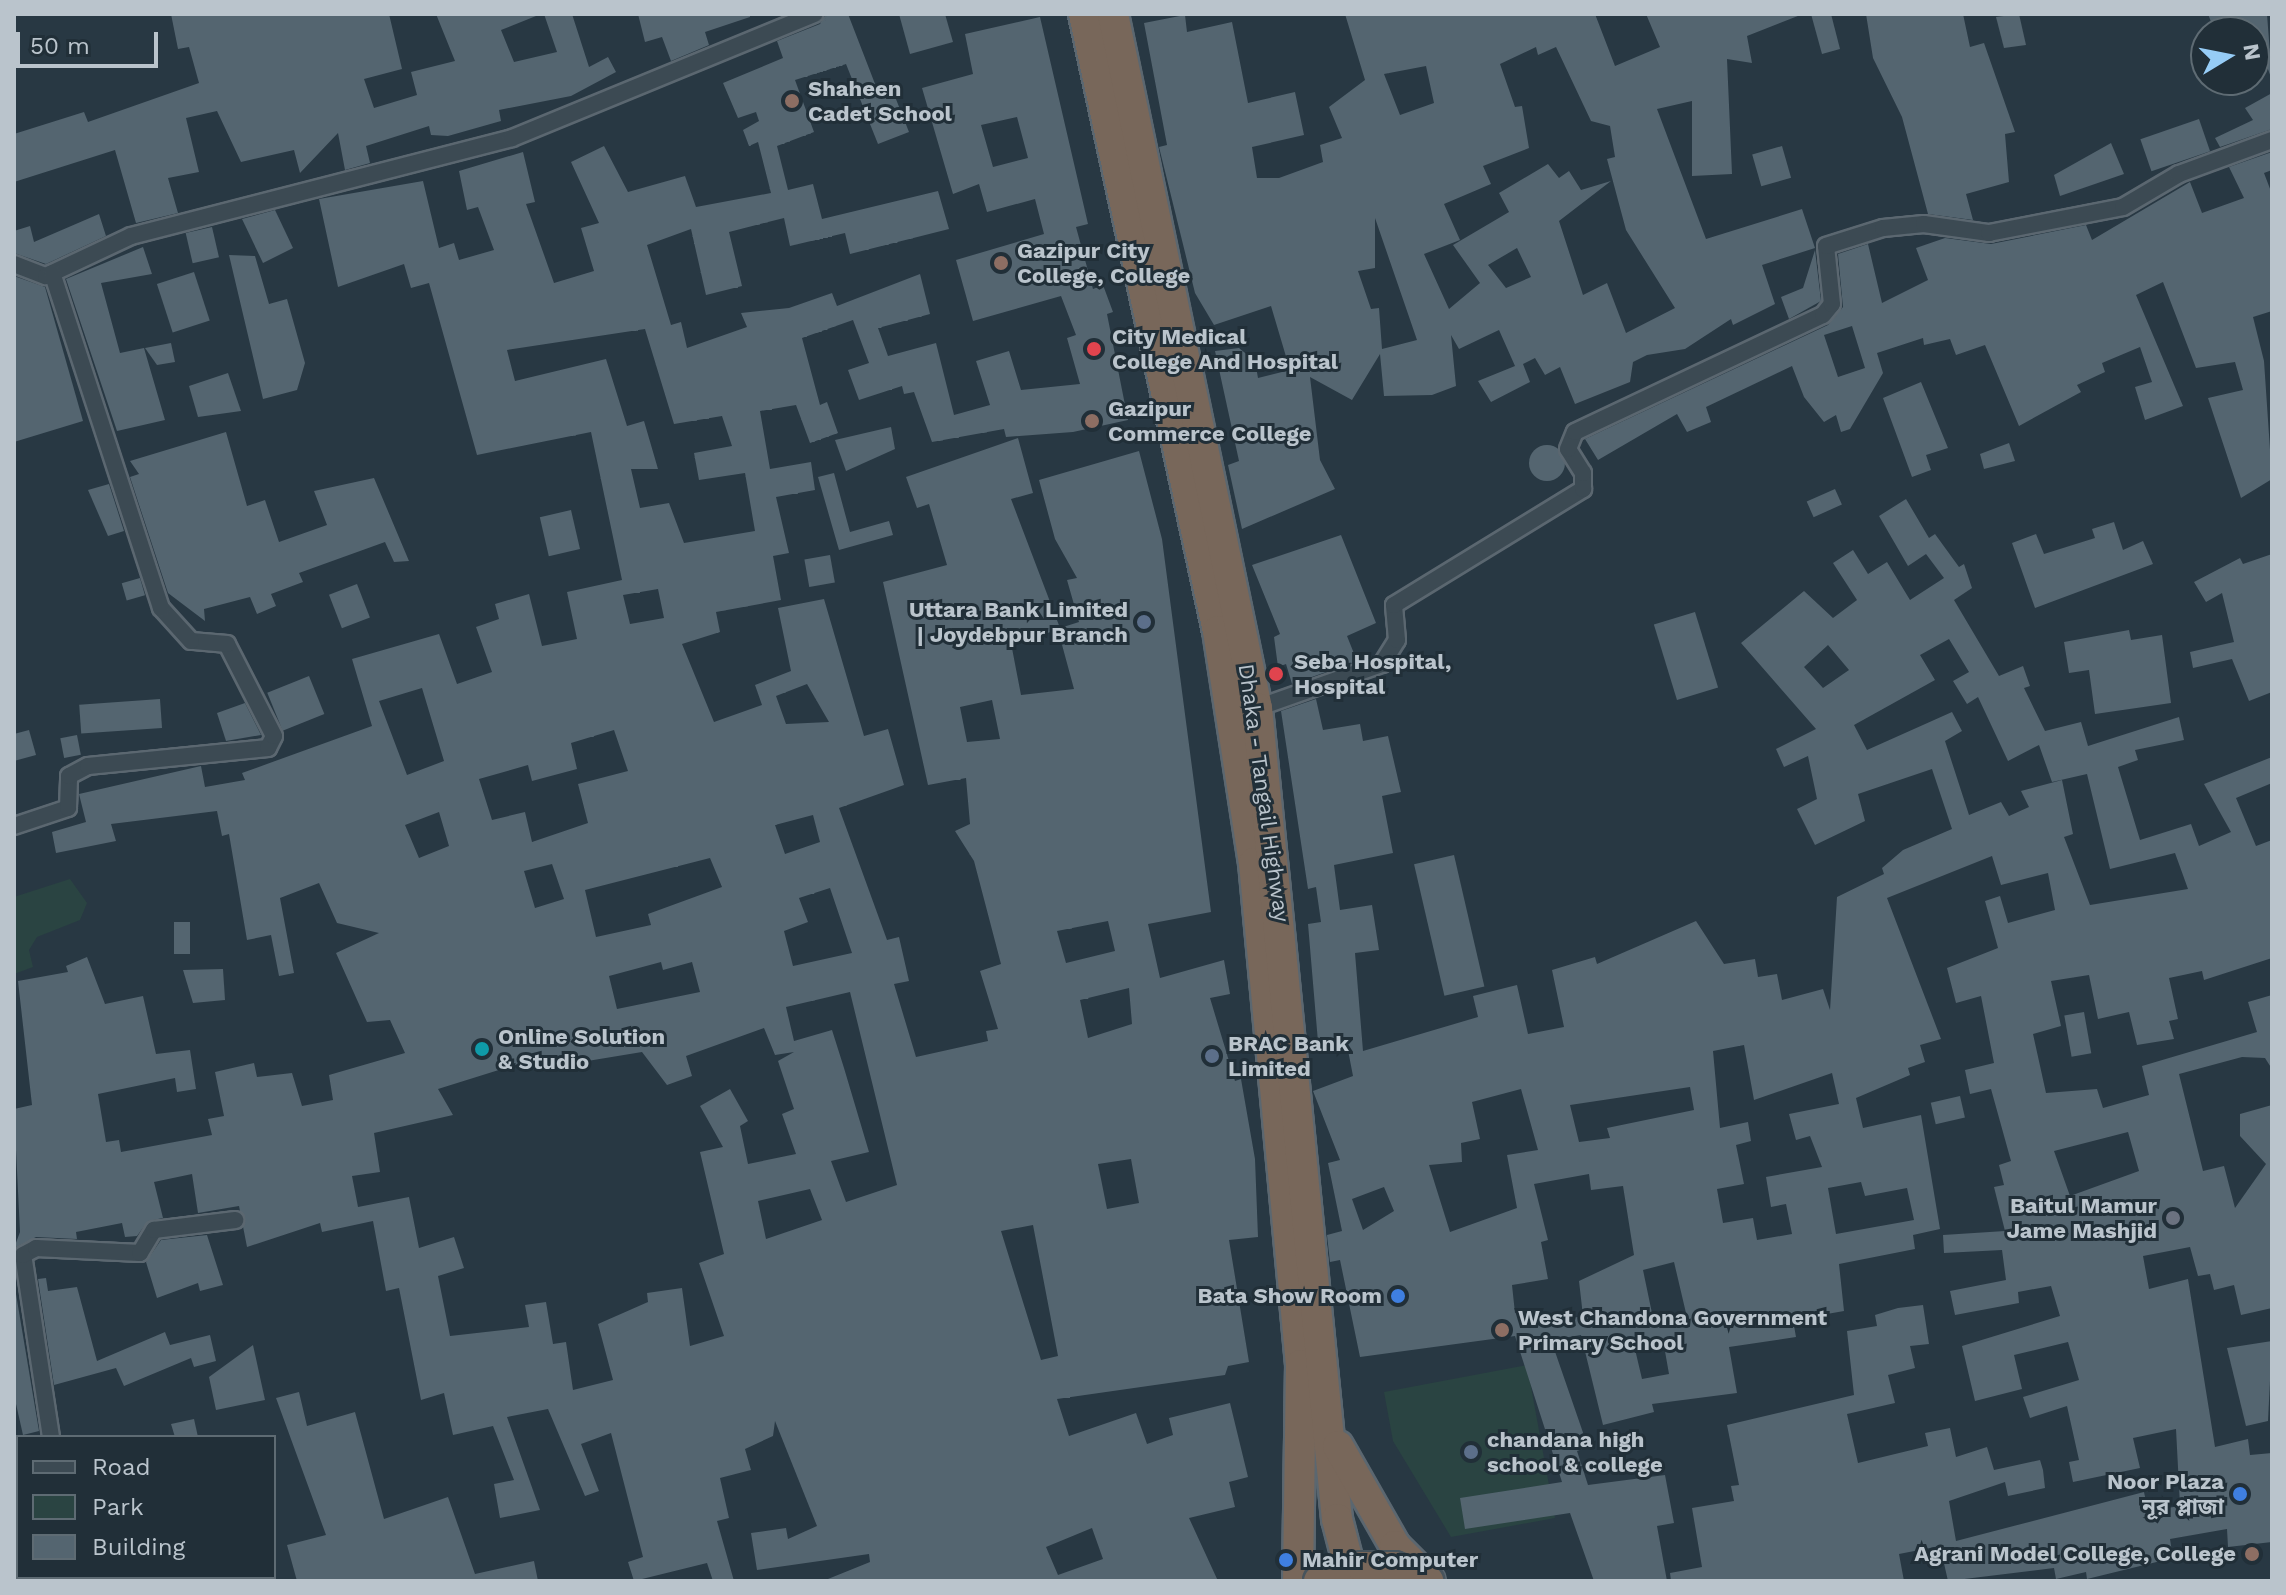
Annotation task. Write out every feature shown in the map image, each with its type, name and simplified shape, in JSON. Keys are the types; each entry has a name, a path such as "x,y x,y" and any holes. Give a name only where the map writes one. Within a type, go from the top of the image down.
{"highway":[{"name":"Dhaka - Tangail Highway","path":"1084,14 1218,631 1254,863 1301,1365 1298,1581"},
{"name":"Dhaka - Tangail Highway","path":"1113,14 1257,708 1331,1430 1337,1519 1353,1581"},
{"path":"1331,1430 1395,1546 1429,1581"},
{"path":"1319,1581 1362,1567 1394,1567 1429,1581"}],"street":[{"path":"14,264 52,273 131,236 512,138 815,14"},
{"path":"1257,708 1382,664 1397,640 1394,605 1583,489 1583,473 1568,449 1575,432 1823,315 1832,304 1826,246 1883,228 1924,224 1989,233 2123,207 2179,174 2272,140"},
{"path":"14,826 68,808 69,776 88,766 268,748 274,736 227,644 191,641 161,608 52,273"},
{"path":"51,1435 23,1255 36,1248 140,1253 154,1230 235,1220"}],"green space":[{"path":"70,879 87,903 80,920 37,937 29,950 33,967 14,974 14,897"},
{"path":"1527,1365 1555,1518 1451,1537 1393,1441 1384,1392"}],"building":[{"path":"171,14 389,14 402,69 364,79 374,108 417,95 411,72 455,61 436,14 541,14 501,30 514,62 557,52 544,14 572,14 589,67 608,57 616,72 571,96 499,110 501,121 448,136 431,135 429,126 366,146 370,163 345,170 338,133 300,173 294,150 241,162 217,111 186,118 199,172 168,178 178,213 136,223 115,150 14,182 14,134 84,112 88,122 199,83 189,47 178,49"},
{"path":"638,14 750,14 750,17 705,32 709,45 671,61 662,37 645,42"},
{"path":"826,14 848,14 877,89 890,84 909,132 878,144 846,64 795,80 814,132 777,146 788,190 813,184 822,219 938,191 949,229 850,254 845,233 790,246 784,218 729,232 742,286 706,295 691,229 647,245 671,325 681,322 687,348 747,327 741,313 789,308 832,293 837,306 920,274 930,314 878,328 888,356 936,343 954,415 990,405 976,361 1009,351 1021,390 1080,384 1067,338 1076,335 1061,296 973,321 956,260 1044,234 1035,199 987,212 979,184 953,194 922,88 973,74 965,34 1040,17 1088,224 1076,227 1093,289 1103,285 1113,312 1107,314 1128,420 1073,432 1006,437 1004,429 932,442 914,392 904,394 902,386 859,400 848,370 869,363 853,320 802,338 820,405 827,402 838,433 810,443 796,405 760,411 770,469 811,462 815,490 776,497 789,553 773,556 781,600 716,612 720,632 682,644 714,722 762,705 755,685 791,671 778,608 824,599 864,736 888,729 904,785 839,808 887,940 899,937 909,981 894,984 916,1057 988,1041 986,1031 998,1029 980,971 1001,964 974,861 955,831 970,824 966,778 928,785 883,582 947,565 929,504 917,508 906,477 1018,438 1033,493 1011,499 1060,628 1079,622 1067,580 1077,578 1055,539 1039,480 1139,451 1162,539 1211,912 1148,924 1160,978 1224,960 1230,994 1210,998 1235,1081 1241,1079 1255,1159 1258,1237 1229,1240 1249,1362 1228,1366 1225,1375 1057,1399 1069,1436 1136,1413 1147,1444 1173,1435 1169,1418 1230,1403 1248,1477 1229,1482 1235,1507 1189,1518 1218,1581 823,1581 870,1562 869,1554 757,1570 751,1533 786,1528 788,1539 817,1526 775,1421 773,1436 745,1449 751,1470 720,1478 729,1518 717,1521 734,1581 713,1581 707,1563 634,1581 628,1562 643,1557 611,1433 581,1444 599,1491 585,1496 548,1409 507,1417 540,1510 500,1518 494,1484 514,1480 493,1426 453,1435 444,1393 421,1400 399,1288 386,1291 373,1221 322,1232 320,1223 247,1247 239,1206 198,1213 192,1174 154,1182 163,1218 148,1221 137,1236 125,1237 122,1223 76,1232 77,1239 36,1237 14,1248 20,1232 14,1109 32,1105 18,981 68,972 66,966 87,957 105,1004 143,996 156,1054 190,1050 196,1089 177,1092 175,1078 98,1094 106,1142 119,1140 121,1152 212,1135 208,1119 224,1116 215,1072 254,1063 257,1077 292,1073 302,1106 333,1100 329,1075 405,1053 390,1020 367,1022 336,953 379,933 337,923 319,883 280,898 294,973 279,976 271,935 247,940 229,834 222,836 217,811 111,824 116,841 56,853 52,832 86,822 79,794 201,766 205,787 245,780 242,773 372,726 352,659 439,634 457,684 492,672 476,627 499,619 495,604 529,594 542,646 577,639 567,592 622,580 591,432 477,455 429,283 411,288 404,264 338,287 319,199 423,181 439,248 454,243 459,260 494,250 478,207 467,210 459,171 523,152 535,202 526,204 554,283 594,271 581,228 599,223 571,162 604,146 628,192 685,176 696,207 771,193 758,142 749,146 743,130 759,121 756,112 738,118 723,83 783,58 777,41 820,24","holes":["1017,117 1028,158 993,167 981,125","645,329 674,424 722,416 732,446 694,453 699,480 745,473 755,531 684,543 669,503 640,508 631,469 658,469 644,421 627,426 606,359 515,381 507,350","658,589 664,618 630,624 623,595","1058,630 1074,689 1021,695 1011,643","807,684 829,722 786,724 776,696","422,688 444,761 407,775 379,701","992,700 1000,739 967,742 960,707","614,730 628,771 578,784 588,823 532,842 525,812 492,820 479,779 528,765 532,781 577,769 571,743","439,812 449,846 419,858 405,825","813,815 820,842 785,854 775,825","710,858 722,887 648,914 651,925 596,937 585,890","552,864 564,899 535,908 524,871","830,888 852,953 793,966 784,931 808,922 799,898","1108,921 1115,951 1066,963 1057,931","661,962 663,970 692,962 700,992 617,1009 609,976","1129,988 1132,1024 1088,1038 1080,1000","850,992 897,1185 846,1202 831,1161 869,1152 832,1030 794,1041 786,1007","764,1028 775,1055 794,1052 778,1061 794,1109 782,1114 796,1154 748,1164 740,1126 748,1121 730,1089 700,1106 723,1147 700,1152 724,1254 699,1263 724,1336 690,1346 682,1288 647,1293 648,1302 598,1324 613,1380 573,1390 566,1342 553,1344 546,1302 525,1305 529,1327 450,1336 438,1276 464,1268 454,1237 419,1248 409,1197 358,1207 352,1176 380,1172 374,1133 453,1115 438,1089 531,1060 533,1070 642,1052 667,1085 692,1076 686,1056","1131,1159 1139,1203 1107,1209 1098,1164","810,1189 822,1220 766,1239 758,1201","1033,1225 1058,1356 1041,1360 1001,1231","1092,1528 1103,1559 1058,1575 1046,1547"]},
{"path":"899,14 945,14 953,42 910,54"},
{"path":"1345,14 1595,14 1615,66 1660,47 1646,14 1803,14 1747,36 1752,63 1727,59 1732,174 1692,176 1692,101 1657,109 1706,239 1802,209 1815,248 1762,265 1775,304 1733,325 1731,319 1685,349 1647,355 1633,362 1630,382 1575,404 1560,367 1545,375 1535,358 1523,364 1530,382 1491,402 1478,381 1515,366 1499,330 1459,349 1451,335 1456,386 1432,395 1384,396 1380,354 1352,400 1310,377 1320,460 1335,489 1242,529 1228,465 1239,461 1215,351 1239,348 1255,361 1258,378 1290,370 1271,306 1214,325 1195,293 1159,147 1167,145 1144,23 1185,15 1187,32 1232,22 1248,103 1295,92 1304,135 1252,147 1257,178 1279,178 1323,162 1320,145 1342,138 1329,107 1365,80","holes":["1536,47 1538,55 1556,47 1591,121 1610,126 1615,157 1607,159 1626,230 1675,308 1626,333 1607,283 1583,295 1559,221 1611,181 1581,190 1569,171 1559,178 1548,164 1499,193 1509,212 1453,245 1480,283 1449,309 1424,254 1460,240 1444,204 1491,184 1483,166 1529,148 1522,106 1515,107 1500,64","1426,66 1434,103 1400,115 1384,74","1375,218 1417,340 1382,349 1379,308 1371,309 1358,271 1375,268","1517,248 1531,277 1506,288 1488,265"]},
{"path":"1811,14 1831,14 1840,49 1822,54"},
{"path":"1866,14 1963,14 1970,47 1984,43 2015,132 2005,134 2009,182 1966,194 1973,220 1928,214 1902,117 1873,58"},
{"path":"2019,14 2026,45 2004,48 1996,17"},
{"path":"2208,14 2267,16 2209,16"},
{"path":"2270,94 2272,129 2220,147 2215,138 2253,120 2245,108"},
{"path":"2199,119 2210,151 2151,171 2140,139"},
{"path":"2111,143 2124,174 2060,196 2054,175"},
{"path":"1782,146 1791,178 1761,186 1752,155"},
{"path":"2272,152 2272,170 2264,173 2272,194 2272,311 2253,317 2264,361 2272,479 2241,498 2208,398 2243,390 2235,362 2196,368 2163,282 2136,295 2183,406 2145,420 2135,387 2152,382 2140,347 2102,363 2105,372 2077,385 2081,392 2019,426 1985,345 1956,355 1950,339 1924,345 1923,338 1877,353 1883,373 1850,429 1841,432 1836,415 1824,422 1804,397 1792,366 1706,407 1711,422 1687,432 1677,414 1598,460 1585,439 1828,325 1843,307 1838,254 1868,244 1882,303 1928,280 1916,248 1945,238 1991,244 2086,225 2092,240 2190,182 2202,213 2244,198 2229,167","holes":["1852,326 1865,368 1838,377 1824,335"]},
{"path":"275,210 293,248 263,263 242,219"},
{"path":"99,214 106,236 46,264 14,253 14,231 30,226 34,242"},
{"path":"212,227 219,257 193,263 186,233"},
{"path":"143,247 152,274 101,283 120,353 144,348 165,420 117,431 66,279"},
{"path":"1815,250 1821,301 1789,319 1781,297 1803,288"},
{"path":"229,255 255,256 269,304 287,299 305,363 297,390 263,399"},
{"path":"194,272 210,321 173,333 157,284"},
{"path":"14,276 45,287 83,421 14,442"},
{"path":"171,343 175,362 157,365 145,348"},
{"path":"228,373 241,411 198,417 189,386"},
{"path":"1921,382 1948,448 1926,455 1931,470 1912,477 1883,398"},
{"path":"891,427 895,449 846,471 835,440"},
{"path":"226,432 247,506 265,500 279,542 327,525 314,491 374,478 409,561 394,562 385,542 299,573 303,582 271,594 276,606 257,614 250,597 204,609 205,621 168,593 130,477 139,474 130,461"},
{"path":"2009,443 2015,461 1984,469 1980,454"},
{"path":"1547,445 1560,450 1565,463 1560,476 1547,481 1534,476 1529,463 1534,450"},
{"path":"834,473 850,532 889,521 893,535 839,550 818,477"},
{"path":"109,484 124,531 108,536 88,490"},
{"path":"1835,489 1842,505 1814,517 1807,502"},
{"path":"1906,499 1929,538 1935,534 1959,567 1964,564 1972,588 1954,600 1999,676 2023,666 2030,686 2024,688 2045,731 2081,722 2088,746 2179,717 2184,740 2135,750 2138,760 2118,767 2140,840 2191,824 2199,846 2231,832 2204,784 2272,757 2272,783 2236,798 2256,846 2272,840 2272,958 2204,980 2202,971 2169,978 2178,1019 2169,1021 2174,1039 2137,1045 2129,1012 2098,1019 2089,975 2051,981 2061,1026 2033,1034 2046,1093 2097,1089 2103,1108 2149,1095 2142,1066 2257,1032 2248,1002 2272,995 2272,1069 2265,1058 2242,1057 2179,1074 2203,1171 2224,1166 2235,1208 2266,1164 2240,1136 2240,1114 2272,1105 2272,1308 2241,1315 2234,1285 2214,1290 2210,1274 2198,1276 2190,1247 2143,1256 2149,1289 2188,1279 2215,1447 2248,1439 2250,1455 2272,1453 2272,1542 2228,1547 2227,1529 2170,1539 2173,1558 2087,1579 2086,1572 2056,1579 2054,1568 1948,1581 1940,1546 1899,1554 1904,1581 1671,1581 1670,1573 1702,1567 1692,1508 1734,1501 1731,1486 1739,1485 1727,1425 1854,1395 1847,1331 1877,1326 1875,1315 1898,1308 1923,1305 1929,1344 1910,1346 1915,1368 1888,1375 1895,1403 1847,1414 1858,1463 1928,1446 1925,1433 1950,1428 1956,1457 1987,1447 1994,1470 2040,1460 2043,1470 2045,1488 2008,1496 2005,1482 1949,1501 1956,1541 2144,1492 2148,1511 2180,1506 2176,1429 2133,1438 2140,1468 2073,1482 2069,1462 2079,1460 2067,1406 2030,1418 2023,1397 2079,1380 2068,1342 2014,1355 2022,1389 1975,1401 1962,1346 2060,1316 2051,1286 2018,1292 2019,1303 1955,1315 1950,1291 2006,1280 2002,1250 1944,1253 1943,1235 2005,1231 1994,1187 2004,1185 1999,1165 2011,1161 1991,1089 1970,1094 1965,1070 1994,1063 1981,996 1956,1003 1947,968 1998,948 1985,901 2000,896 2008,923 2055,910 2048,873 2001,885 1992,856 1887,898 1941,1039 1920,1045 1925,1062 1908,1068 1910,1075 1856,1098 1863,1128 1921,1115 1940,1229 1913,1235 1915,1249 1839,1264 1844,1311 1793,1320 1796,1337 1729,1347 1737,1393 1652,1404 1654,1412 1603,1425 1581,1335 1551,1340 1588,1447 1577,1451 1588,1485 1665,1475 1674,1523 1657,1526 1667,1581 1594,1581 1570,1513 1465,1529 1460,1498 1562,1482 1515,1336 1360,1357 1340,1260 1330,1262 1327,1235 1342,1231 1328,1163 1340,1160 1313,1091 1353,1076 1346,1040 1318,1042 1308,924 1321,922 1316,887 1308,889 1281,711 1316,699 1323,730 1360,724 1363,741 1388,736 1401,792 1382,796 1393,853 1334,865 1340,910 1372,905 1379,950 1355,953 1363,1051 1478,1017 1473,996 1517,985 1528,1034 1564,1027 1552,970 1595,957 1597,964 1696,921 1724,964 1755,959 1758,977 1777,974 1782,1000 1823,989 1830,1010 1837,897 1884,874 1882,868 1903,850 1952,829 1932,769 1858,794 1865,821 1815,845 1797,809 1817,799 1808,756 1784,767 1776,749 1816,729 1741,643 1804,591 1833,618 1857,600 1833,563 1853,550 1868,574 1887,562 1910,600 1944,578 1926,554 1908,566 1879,516","holes":["1949,639 1969,672 1953,681 1967,704 1978,697 2008,761 2039,745 2052,782 2087,774 2110,869 2175,853 2188,889 2090,905 2064,837 2073,834 2062,780 2021,791 2029,807 2009,816 2001,802 1969,815 1945,741 1962,731 1952,712 1867,750 1854,725 1935,680 1920,655","1828,645 1849,670 1823,688 1804,667","1744,1045 1754,1100 1832,1073 1839,1104 1789,1114 1796,1140 1810,1136 1822,1167 1766,1177 1771,1207 1786,1204 1792,1234 1757,1240 1753,1218 1723,1223 1717,1189 1744,1184 1736,1145 1751,1141 1748,1122 1720,1128 1713,1051","1690,1087 1694,1110 1607,1128 1610,1138 1579,1142 1570,1105","1521,1089 1538,1150 1507,1155 1517,1208 1450,1232 1429,1165 1462,1162 1461,1143 1480,1139 1472,1102","2128,1132 2139,1171 2070,1196 2054,1151","1589,1174 1591,1190 1623,1186 1634,1255 1579,1281 1583,1316 1535,1325 1533,1311 1515,1313 1512,1285 1548,1279 1541,1242 1548,1240 1534,1184","1861,1182 1865,1196 1907,1188 1914,1220 1836,1234 1828,1188","1384,1187 1394,1211 1363,1230 1352,1199","1674,1262 1686,1313 1653,1318 1643,1270","1663,1340 1669,1374 1642,1379 1634,1345"]},
{"path":"571,510 580,549 549,556 540,517"},
{"path":"2114,522 2123,550 2143,541 2153,564 2035,608 2012,543 2036,534 2044,554 2095,538 2092,529"},
{"path":"1341,535 1376,623 1347,636 1357,661 1292,684 1286,664 1278,667 1274,637 1280,634 1252,565"},
{"path":"2272,554 2272,692 2249,701 2232,659 2193,668 2190,652 2234,642 2222,593 2206,602 2194,582 2240,558 2243,564"},
{"path":"830,555 835,583 809,587 804,560"},
{"path":"140,578 145,595 127,601 122,583"},
{"path":"357,584 370,618 342,628 329,595"},
{"path":"1695,612 1718,688 1677,700 1654,625"},
{"path":"2129,630 2131,640 2162,635 2171,703 2095,714 2089,670 2069,673 2064,642"},
{"path":"309,676 324,714 283,731 267,693"},
{"path":"160,699 162,728 81,734 79,705"},
{"path":"245,703 261,735 226,741 217,713"},
{"path":"29,730 36,755 14,761 14,734"},
{"path":"77,735 81,755 64,758 60,738"},
{"path":"1454,855 1484,987 1444,996 1414,864"},
{"path":"174,922 190,922 190,954 174,954"},
{"path":"223,969 225,1000 193,1003 183,970"},
{"path":"2084,1012 2091,1053 2072,1057 2064,1015"},
{"path":"1960,1096 1965,1117 1936,1124 1931,1103"},
{"path":"207,1235 223,1285 200,1291 198,1283 157,1298 146,1262 161,1240"},
{"path":"46,1278 48,1291 77,1287 97,1361 165,1332 170,1345 210,1335 216,1361 194,1367 191,1358 124,1386 116,1368 54,1385 38,1279"},
{"path":"14,1282 39,1431 23,1435 14,1395"},
{"path":"2272,1341 2268,1421 2246,1426 2227,1348"},
{"path":"253,1345 265,1400 216,1410 209,1377"},
{"path":"299,1392 307,1426 355,1412 384,1519 448,1497 475,1574 534,1561 538,1581 297,1581 287,1545 326,1535 276,1398"},
{"path":"194,1419 198,1435 174,1435 171,1424"}],"place":[{"name":"Shaheen Cadet School","path":"792,101"},
{"name":"Gazipur City College, College","path":"1001,263"},
{"name":"City Medical College And Hospital","path":"1094,349"},
{"name":"Gazipur Commerce College","path":"1092,421"},
{"name":"Uttara Bank Limited | Joydebpur Branch","path":"1144,622"},
{"name":"Seba Hospital, Hospital","path":"1276,674"},
{"name":"Online Solution & Studio","path":"482,1049"},
{"name":"BRAC Bank Limited","path":"1212,1056"},
{"name":"Baitul Mamur Jame Mashjid","path":"2173,1218"},
{"name":"Bata Show Room","path":"1398,1296"},
{"name":"West Chandona Government Primary School","path":"1502,1330"},
{"name":"chandana high school & college","path":"1471,1452"},
{"name":"Noor Plaza নূর প্লাজা","path":"2240,1494"},
{"name":"Agrani Model College, College","path":"2252,1554"},
{"name":"Mahir Computer","path":"1286,1560"}]}
